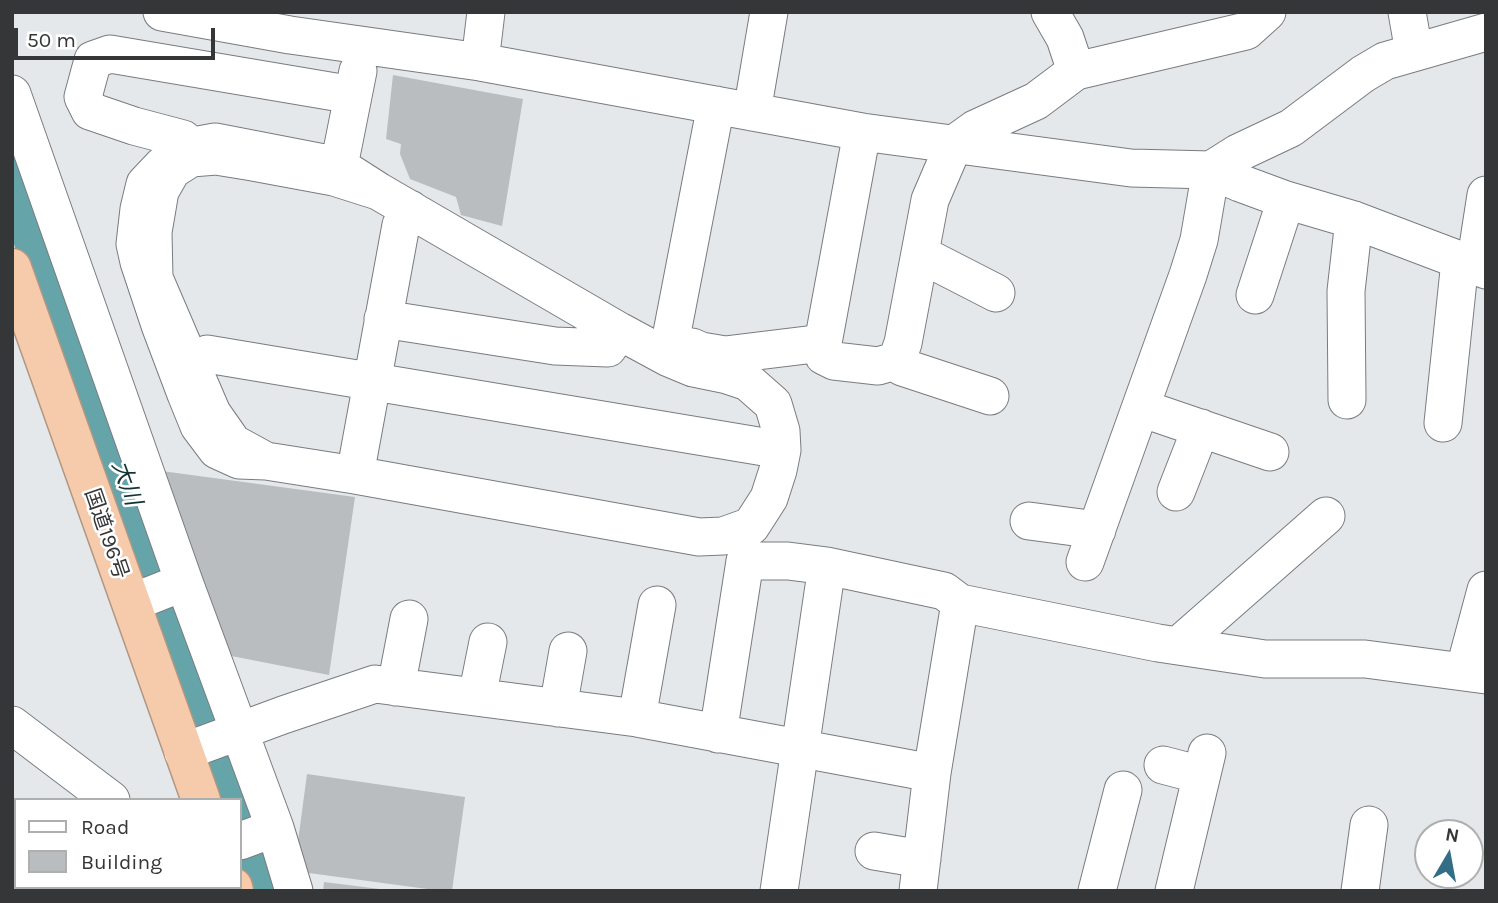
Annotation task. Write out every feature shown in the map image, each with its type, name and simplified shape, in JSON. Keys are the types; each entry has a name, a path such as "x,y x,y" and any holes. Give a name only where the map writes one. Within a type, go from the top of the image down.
{"highway":[{"name":"国道196号","path":"12,268 161,592 214,740 201,798"}],"street":[{"path":"162,12 274,22 364,46 480,62 862,132 1131,168 1211,170 1286,200 1354,220 1474,266"},
{"path":"480,62 486,12"},
{"path":"752,112 769,12"},
{"path":"1050,12 1065,38 1076,71"},
{"path":"862,132 823,344 824,356 834,361 878,366 895,361 904,343 930,200 954,144 975,128 1037,101 1076,71 1202,27 1245,32 1268,12"},
{"path":"1408,12 1414,52"},
{"path":"1030,521 1091,546 1199,240 1211,170 1238,153 1291,128 1363,74 1385,61 1486,32"},
{"path":"340,166 364,46"},
{"path":"353,94 110,54 93,60 83,97 90,111 199,141 340,166 378,191 412,221 600,332 693,368 727,374 748,382 773,404 781,431 769,459 769,498 751,526 723,536 699,537 364,469 253,438 235,422 176,283 170,242 174,206 181,187 197,173 218,170 330,193 412,221"},
{"path":"12,94 161,592 214,740 260,834 294,891"},
{"path":"671,338 716,105"},
{"path":"199,141 183,148 145,184 135,244 160,325 200,426 217,450 239,460 364,469"},
{"path":"265,461 233,443 212,413 154,278 153,232 160,191 172,170 191,158 216,156 334,177 378,191"},
{"path":"1443,423 1486,195"},
{"path":"1255,295 1286,200"},
{"path":"1347,400 1346,291 1354,220"},
{"path":"364,469 392,312 412,221"},
{"path":"920,254 996,293"},
{"path":"545,270 671,338 701,351 725,355 823,344"},
{"path":"392,312 555,333 600,332"},
{"path":"895,361 902,367 990,396"},
{"path":"211,364 769,459"},
{"path":"1141,408 1270,452"},
{"path":"1176,492 1201,428"},
{"path":"1178,646 1326,516"},
{"path":"639,544 745,561 788,561 827,566 944,591 960,603 1178,646 1265,659 1365,659 1475,674 1486,590"},
{"path":"718,734 745,561"},
{"path":"779,891 827,566"},
{"path":"874,850 920,875 932,773 960,603"},
{"path":"637,718 657,605"},
{"path":"396,687 410,619"},
{"path":"477,697 488,642"},
{"path":"558,708 568,650"},
{"path":"214,740 375,684 637,718 932,773"},
{"path":"12,725 108,798"},
{"path":"1163,765 1204,764 1174,891"},
{"path":"1097,891 1123,790"},
{"path":"1360,891 1370,825"}],"building":[{"path":"393,75 523,99 502,226 461,215 456,197 410,179 400,154 401,144 386,139"},
{"path":"154,470 355,497 329,675 226,655"},
{"path":"307,774 465,797 452,891 294,871"},
{"path":"324,882 380,889 380,891 323,891"}],"waterway":[{"name":"大川","path":"12,166 239,798"},
{"name":"大川","path":"242,806 271,891"}]}
